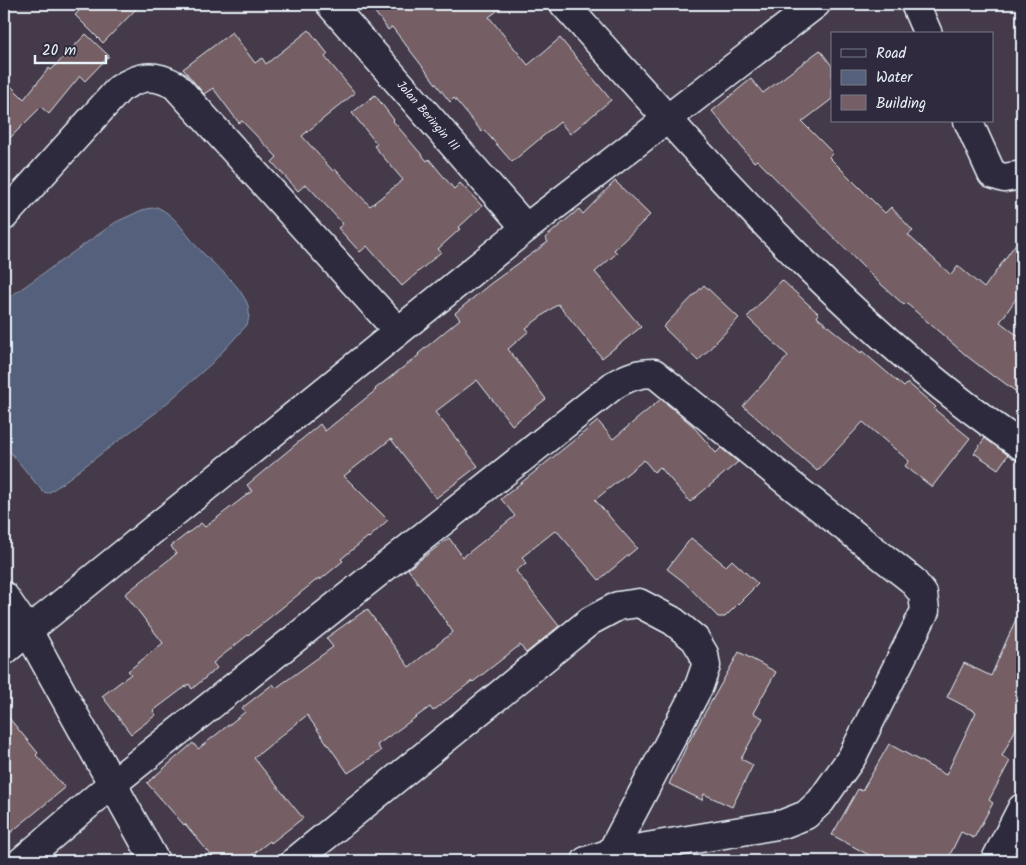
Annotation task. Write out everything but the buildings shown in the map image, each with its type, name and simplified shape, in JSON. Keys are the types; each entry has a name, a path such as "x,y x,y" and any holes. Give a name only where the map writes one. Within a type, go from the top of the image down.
{"street":[{"name":"Jalan Beringin III","path":"330,4 526,228"},
{"path":"564,4 668,119 806,266 858,316 966,405 1022,446"},
{"path":"914,4 927,32"},
{"path":"4,651 526,228 668,119 807,6"},
{"path":"4,216 119,89 133,80 149,77 164,79 175,85 398,331"},
{"path":"968,122 992,174 1004,178 1022,175"},
{"path":"22,861 112,784 614,385 639,373 654,373 786,482 912,580 923,594 925,611 852,757 821,801 806,815 783,824 611,853 586,861"},
{"path":"4,596 28,631 156,861"},
{"path":"295,861 590,621 618,606 639,603 673,621 696,638 704,654 706,666 699,686 611,853"},
{"path":"995,861 1022,808"}],"water":[{"path":"157,207 177,222 197,247 241,292 249,308 247,325 212,363 158,411 53,490 48,493 43,492 7,448 4,439 6,417 4,412 4,301 116,222 142,210"}]}
